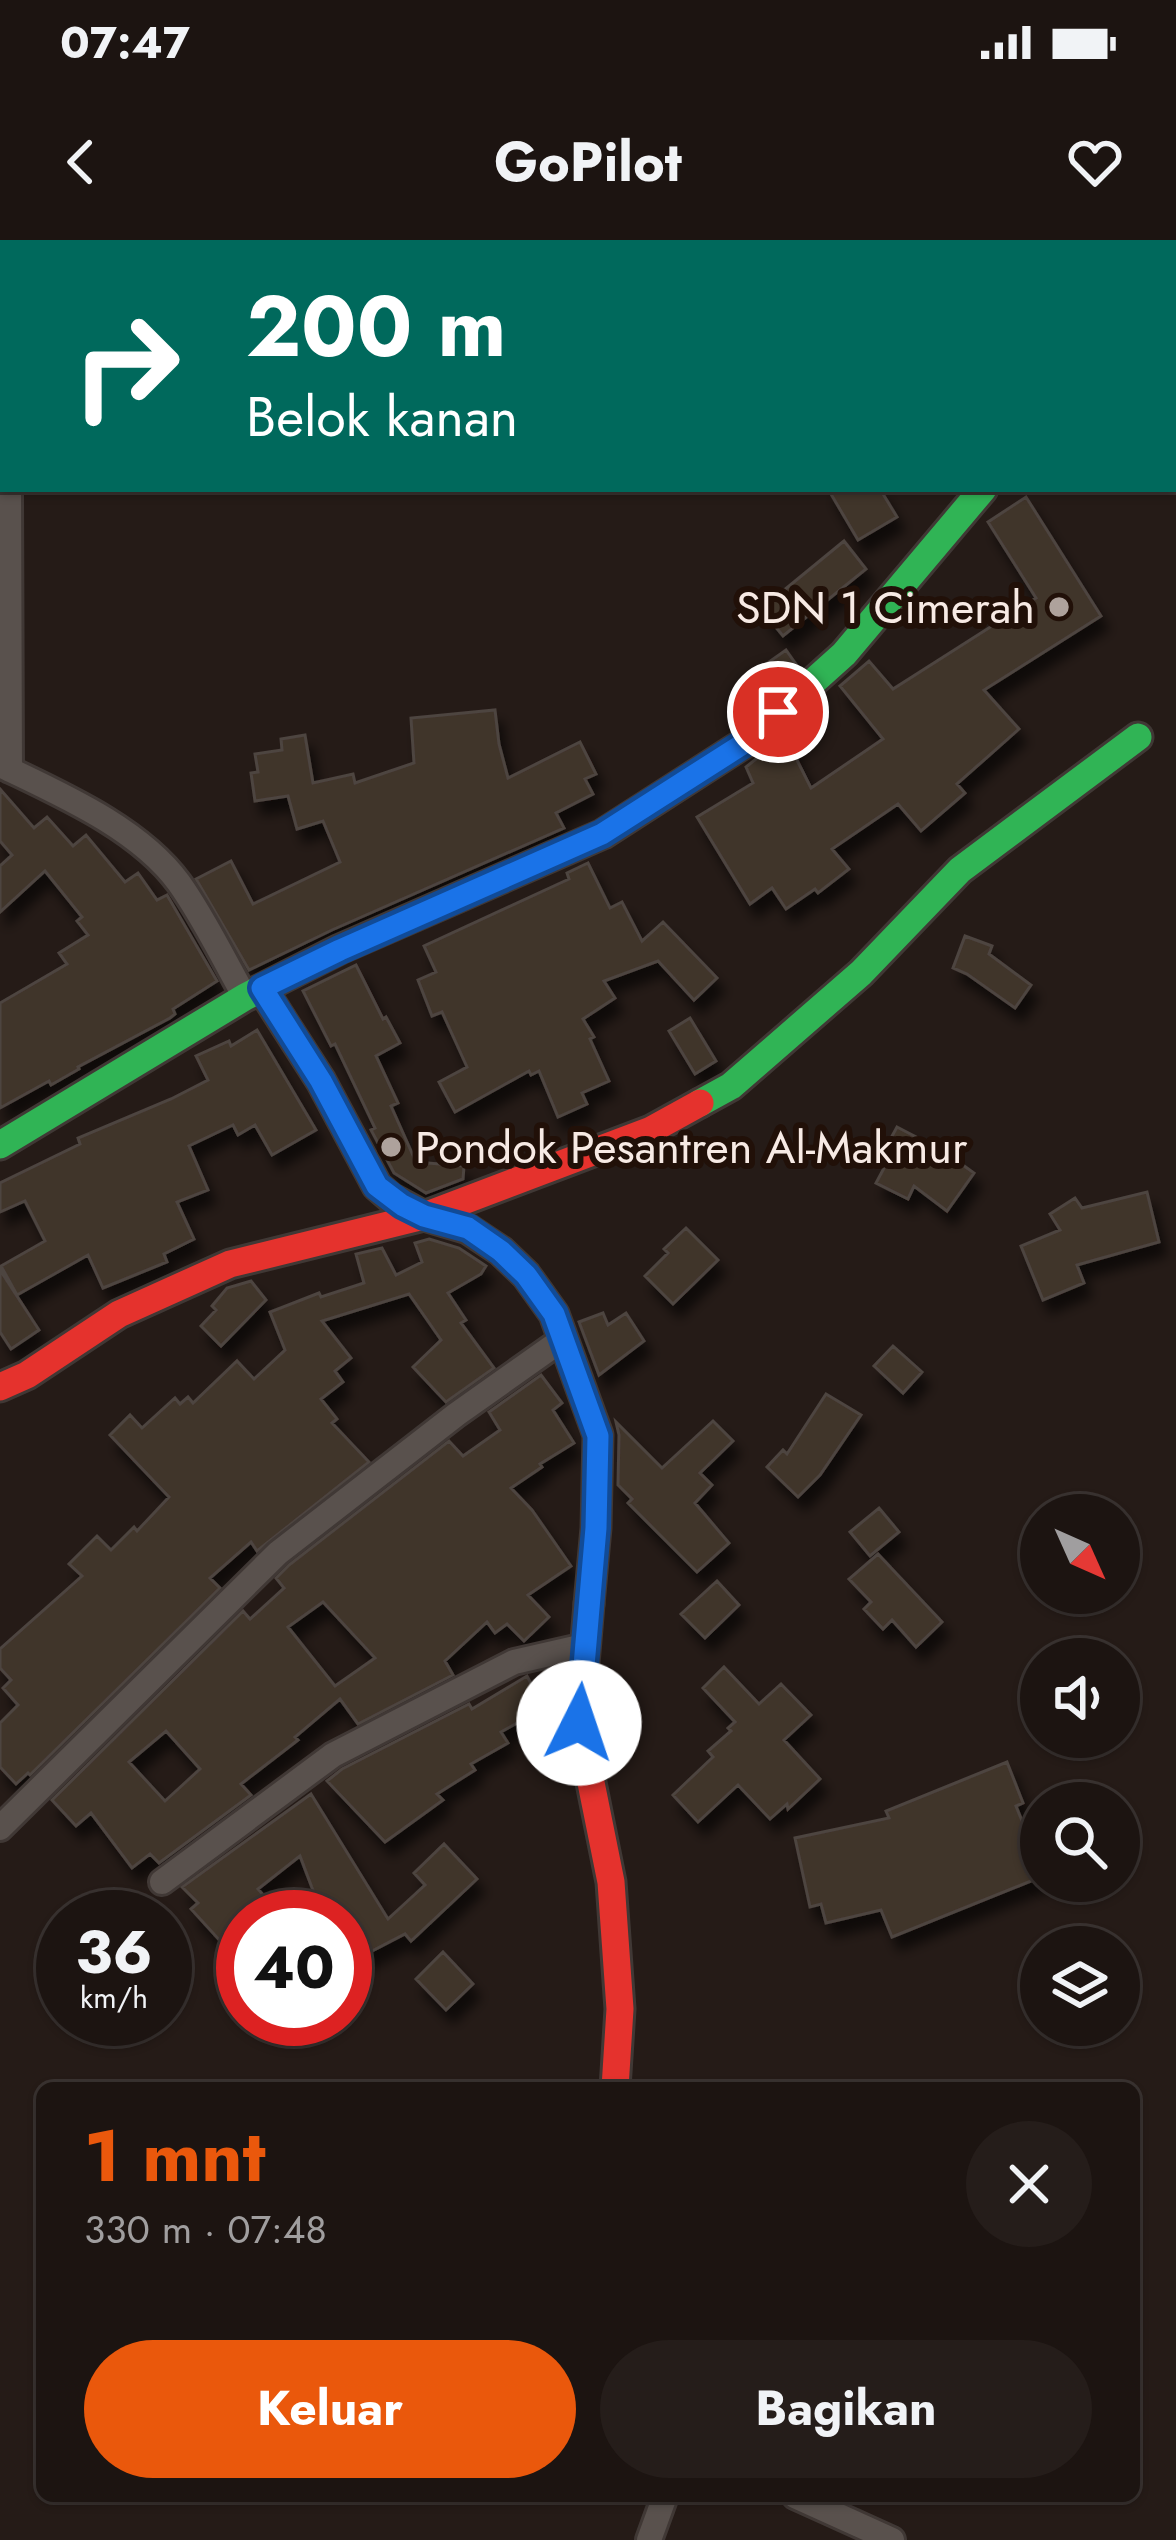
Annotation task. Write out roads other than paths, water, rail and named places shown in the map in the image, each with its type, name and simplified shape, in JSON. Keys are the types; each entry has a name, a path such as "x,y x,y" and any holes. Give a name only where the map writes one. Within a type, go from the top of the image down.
{"street":[{"path":"0,1145 254,993 602,834 746,742 844,654 980,492"},
{"path":"9,493 5,768 134,838 178,881 321,1081 377,1186 424,1216 468,1228 501,1251 526,1275 554,1314 598,1436 596,1528 579,1723 611,1882 620,2008 615,2082"},
{"path":"0,1388 118,1315 230,1264 424,1216 651,1130 731,1086 861,973 960,870 1138,737"},
{"path":"5,1814 278,1553 457,1414 563,1339"},
{"path":"162,1882 333,1755 514,1661 584,1646"},
{"path":"649,2540 663,2502"},
{"path":"808,2502 892,2540"}],"place":[{"name":"SDN 1 Cimerah","path":"1059,607"},
{"name":"Pondok Pesantren Al-Makmur","path":"391,1147"}]}
